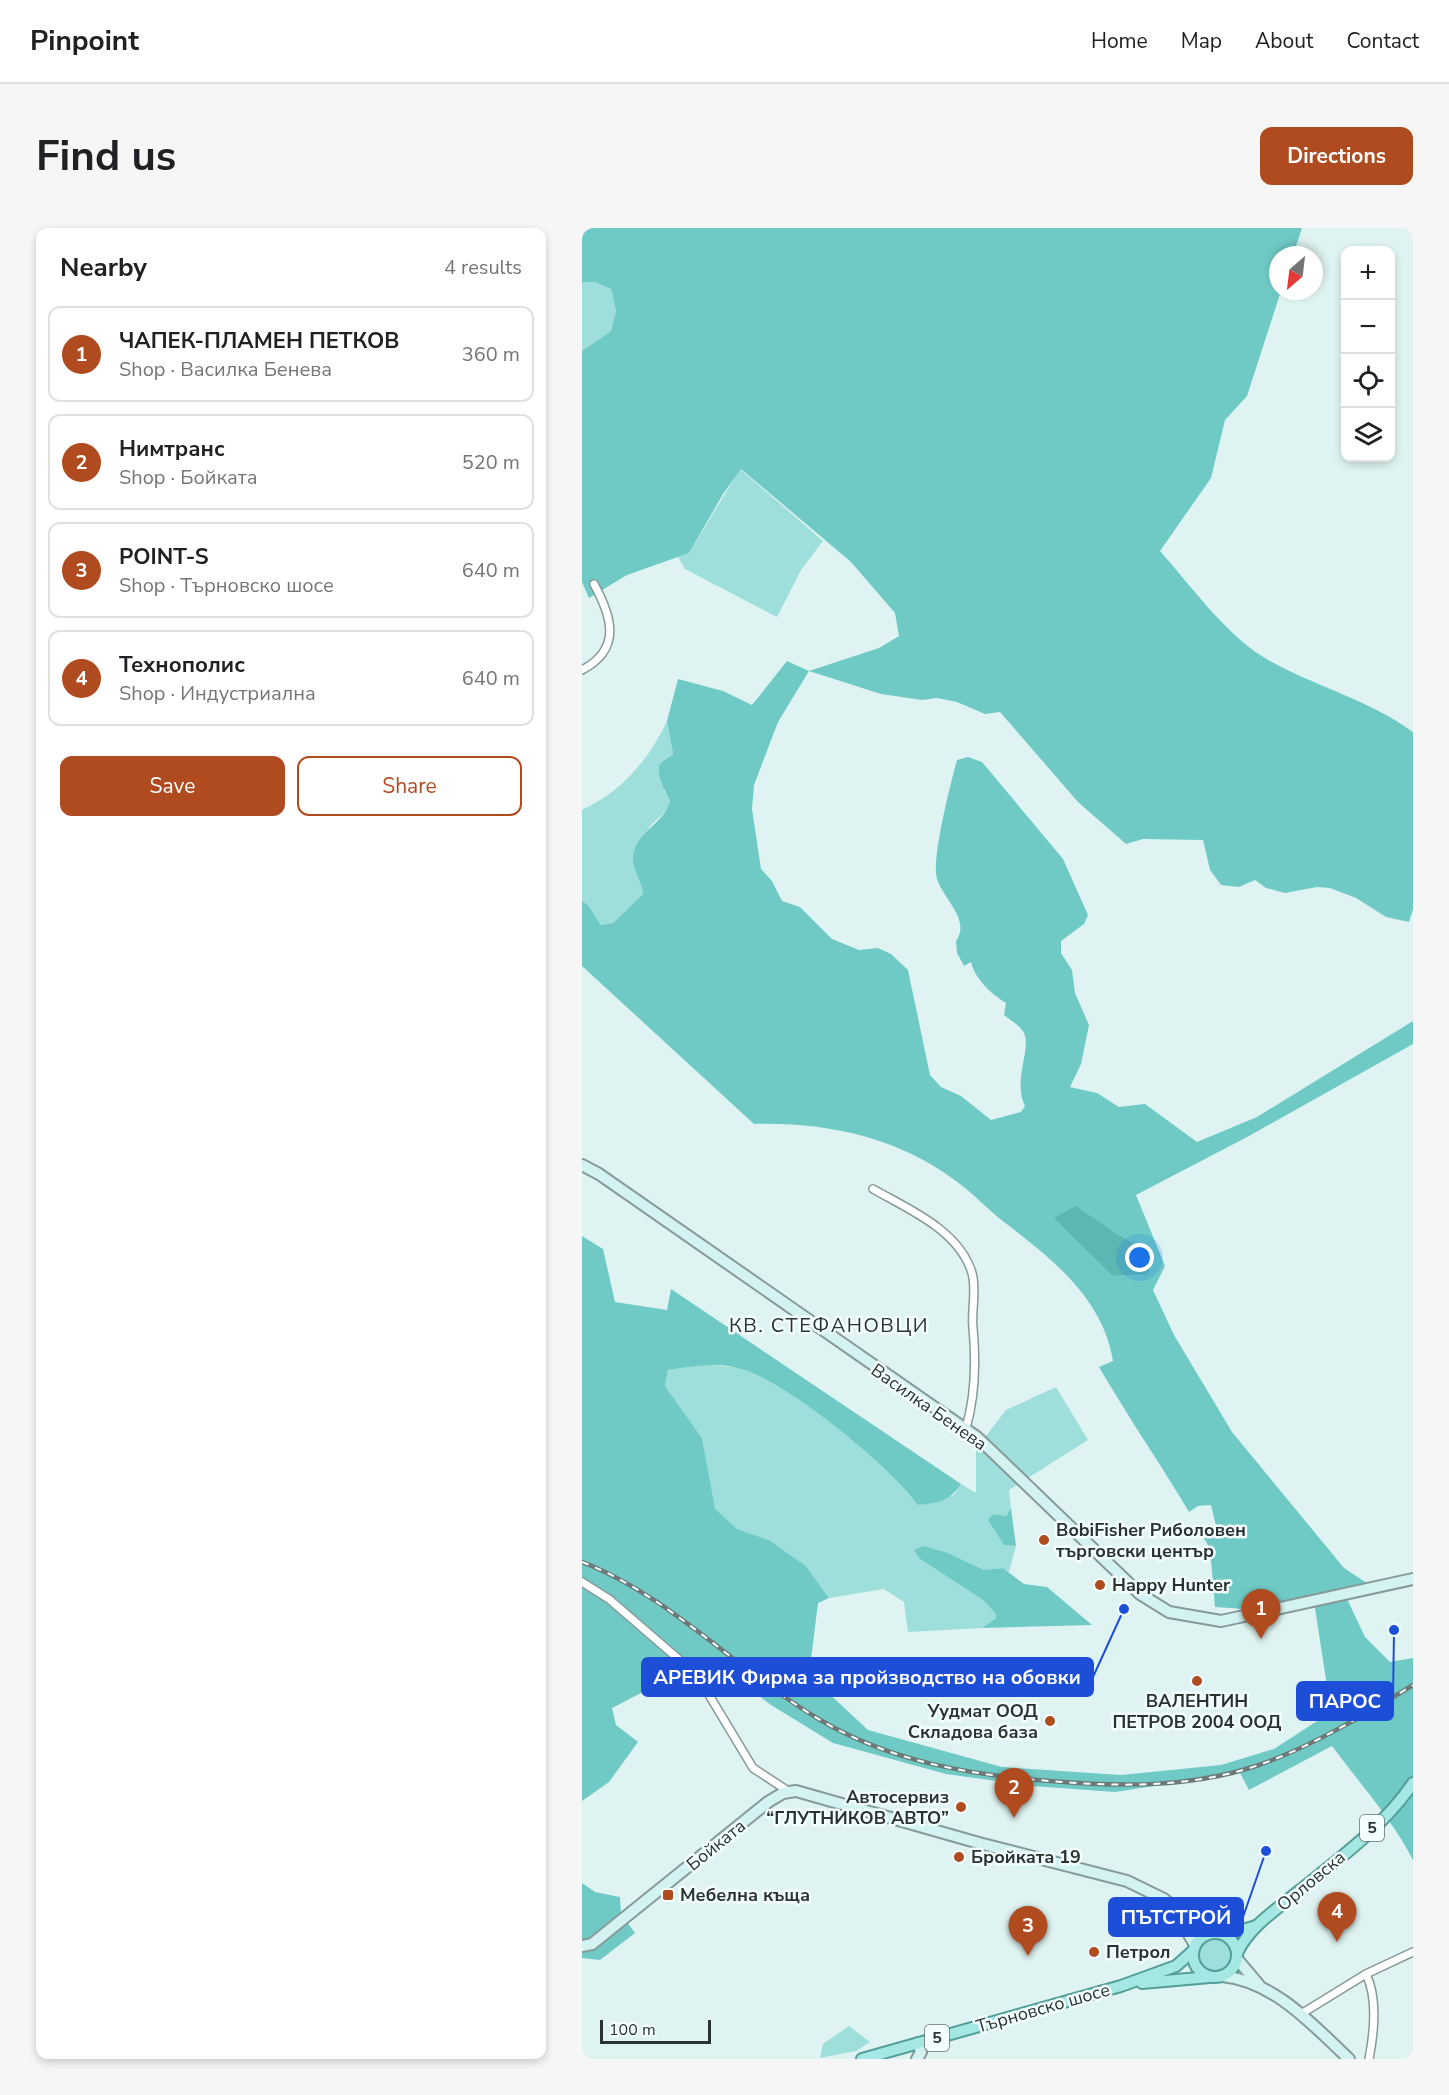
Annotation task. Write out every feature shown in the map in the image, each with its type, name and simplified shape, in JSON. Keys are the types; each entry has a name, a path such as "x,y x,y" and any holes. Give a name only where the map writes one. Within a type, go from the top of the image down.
{"main road":[{"name":"Орловска","path":"1237,1956 1256,1926 1374,1827 1400,1801 1413,1783"},
{"name":"Орловска","path":"1210,1934 1236,1932 1256,1926"},
{"name":"5","path":"1194,1948 1210,1934"},
{"path":"1210,1934 1232,1941 1237,1956"},
{"path":"1194,1948 1195,1965 1199,1971 1217,1977"},
{"name":"Търновско шосе","path":"862,2059 1121,1986 1176,1966 1194,1948"},
{"name":"5","path":"1217,1977 1232,1970 1237,1956"},
{"name":"Търновско шосе","path":"1121,1986 1217,1977"}],"street":[{"path":"582,670 603,654 610,636 608,609 594,584"},
{"name":"Василка Бенева","path":"582,1165 966,1428 1140,1594 1169,1612 1224,1621 1413,1580"},
{"path":"873,1189 930,1222 949,1238 969,1266 974,1287 973,1368 970,1414 966,1428"},
{"path":"582,1582 609,1599 697,1675 753,1768 788,1791 809,1793 979,1843 1117,1878 1143,1887 1210,1934"},
{"name":"Бойката","path":"582,1946 591,1944 768,1802 788,1791"},
{"path":"1172,1906 1194,1948"},
{"path":"1300,2014 1366,1974 1413,1952"},
{"path":"1237,1956 1263,1989"},
{"path":"1366,1974 1372,1986 1372,2041 1369,2059"},
{"path":"1217,1977 1239,1979 1263,1989 1300,2014 1349,2059"},
{"path":"917,2059 921,2052 918,2043"}],"shaded area":[{"path":"582,228 1302,228 1296,246 1269,246 1269,300 1278,300 1247,396 1225,420 1211,478 1160,551 1225,626 1255,651 1288,670 1379,711 1413,732 1413,909 1409,922 1386,917 1356,898 1330,888 1317,887 1285,893 1266,888 1255,880 1239,887 1221,885 1210,870 1203,840 1143,839 1126,844 1078,802 1000,712 985,714 957,702 937,698 922,700 881,694 809,671 879,648 899,636 895,613 851,562 741,469 723,494 689,553 627,575 589,598 582,582 582,351 611,331 616,311 611,289 595,282 582,282"},
{"path":"582,282 595,282 611,289 616,311 611,331 582,351"},
{"path":"740,469 823,541 801,570 777,617 685,569 678,557 689,553"},
{"path":"787,661 809,671 778,722 754,785 752,809 761,869 772,881 782,901 800,907 832,939 859,950 878,948 891,954 908,970 930,1075 941,1087 961,1096 991,1120 1021,1112 1025,1106 1021,1075 1026,1046 1023,1031 1004,1015 1006,1003 984,986 971,962 964,966 957,953 956,941 960,933 960,925 955,910 937,879 937,855 946,802 957,760 968,757 982,762 1063,859 1088,915 1084,924 1061,941 1061,953 1072,970 1075,993 1089,1025 1081,1064 1070,1087 1097,1093 1119,1107 1145,1104 1197,1142 1257,1117 1413,1021 1413,1044 1249,1136 1136,1195 1165,1266 1153,1290 1174,1335 1232,1432 1344,1568 1370,1585 1347,1599 1365,1637 1390,1662 1413,1658 1413,1860 1386,1816 1332,1746 1249,1790 1240,1773 1115,1792 1032,1786 946,1774 833,1743 771,1705 708,1657 685,1674 612,1708 616,1725 638,1742 609,1782 582,1801 582,1236 603,1249 615,1302 667,1310 671,1289 961,1484 948,1498 918,1505 885,1470 838,1428 787,1392 764,1379 745,1370 726,1366 707,1365 668,1370 665,1386 702,1438 715,1509 737,1529 769,1540 806,1566 829,1598 818,1603 809,1675 868,1730 1002,1767 1121,1775 1221,1765 1274,1749 1331,1712 1313,1595 1244,1609 1215,1607 1210,1548 1203,1537 1216,1526 1211,1505 1198,1506 1189,1512 1099,1367 1113,1361 1107,1338 1098,1318 1087,1299 1057,1265 962,1186 910,1153 860,1135 834,1130 808,1126 754,1124 582,966 582,901 588,905 601,925 613,923 643,894 633,861 634,851 643,836 662,816 670,801 661,782 659,767 673,754 667,721 678,679 723,691 752,705","holes":["1112,1231 1139,1246 1142,1267 1147,1275 1113,1276"]},
{"path":"667,721 673,754 662,761 664,790 670,801 668,809 650,826 633,863 642,881 643,894 613,923 601,925 588,905 582,901 582,810 609,794 632,773 660,736"},
{"path":"1076,1206 1112,1231 1139,1246 1142,1267 1150,1269 1147,1275 1113,1276 1054,1218"},
{"path":"703,1364 745,1369 787,1391 812,1408 862,1449 918,1505 954,1495 961,1484 976,1493 976,1449 1006,1410 1056,1387 1088,1440 1009,1490 1011,1508 1006,1516 993,1514 1004,1545 1016,1546 1009,1572 1003,1568 984,1570 948,1553 924,1546 920,1559 983,1600 996,1614 996,1618 982,1628 908,1632 904,1602 884,1589 829,1598 806,1566 769,1540 737,1529 714,1509 702,1438 665,1386 668,1370"},
{"path":"1011,1508 1016,1546 1004,1545 988,1520 993,1514 1006,1516"},
{"path":"924,1546 948,1553 984,1570 1003,1568 1024,1584 1047,1587 1092,1625 982,1628 996,1618 996,1614 983,1600 920,1559 914,1550"},
{"path":"582,1883 595,1892 620,1897 621,1914 635,1933 600,1960 582,1958"},
{"path":"1215,1938 1227,1943 1232,1955 1227,1967 1215,1972 1203,1967 1198,1955 1203,1943"},
{"path":"849,2026 870,2042 856,2051 820,2058 823,2044"}],"railway":[{"path":"582,1562 614,1576 645,1594 792,1702 822,1721 876,1747 904,1756 991,1775 1129,1785 1182,1782 1233,1773 1299,1749 1413,1685"}],"place":[{"name":"BobiFisher Риболовен търговски център","path":"1044,1540"},
{"name":"Happy Hunter","path":"1100,1585"},
{"name":"АРЕВИК Фирма за пройзводство на обовки","path":"1124,1609"},
{"name":"ПАРОС","path":"1394,1630"},
{"name":"ЧАПЕК-ПЛАМЕН ПЕТКОВ","path":"1261,1639"},
{"name":"ВАЛЕНТИН ПЕТРОВ 2004 ООД","path":"1197,1681"},
{"name":"Уудмат ООД Складова база","path":"1050,1721"},
{"name":"Автосервиз “ГЛУТНИКОВ АВТО”","path":"961,1807"},
{"name":"Нимтранс","path":"1014,1818"},
{"name":"ПЪТСТРОЙ","path":"1266,1851"},
{"name":"Бройката 19","path":"959,1857"},
{"name":"Мебелна къща","path":"668,1895"},
{"name":"Технополис","path":"1337,1942"},
{"name":"Петрол","path":"1094,1952"},
{"name":"POINT-S","path":"1028,1956"}],"district":[{"name":"КВ. СТЕФАНОВЦИ","path":"829,1325"}]}
